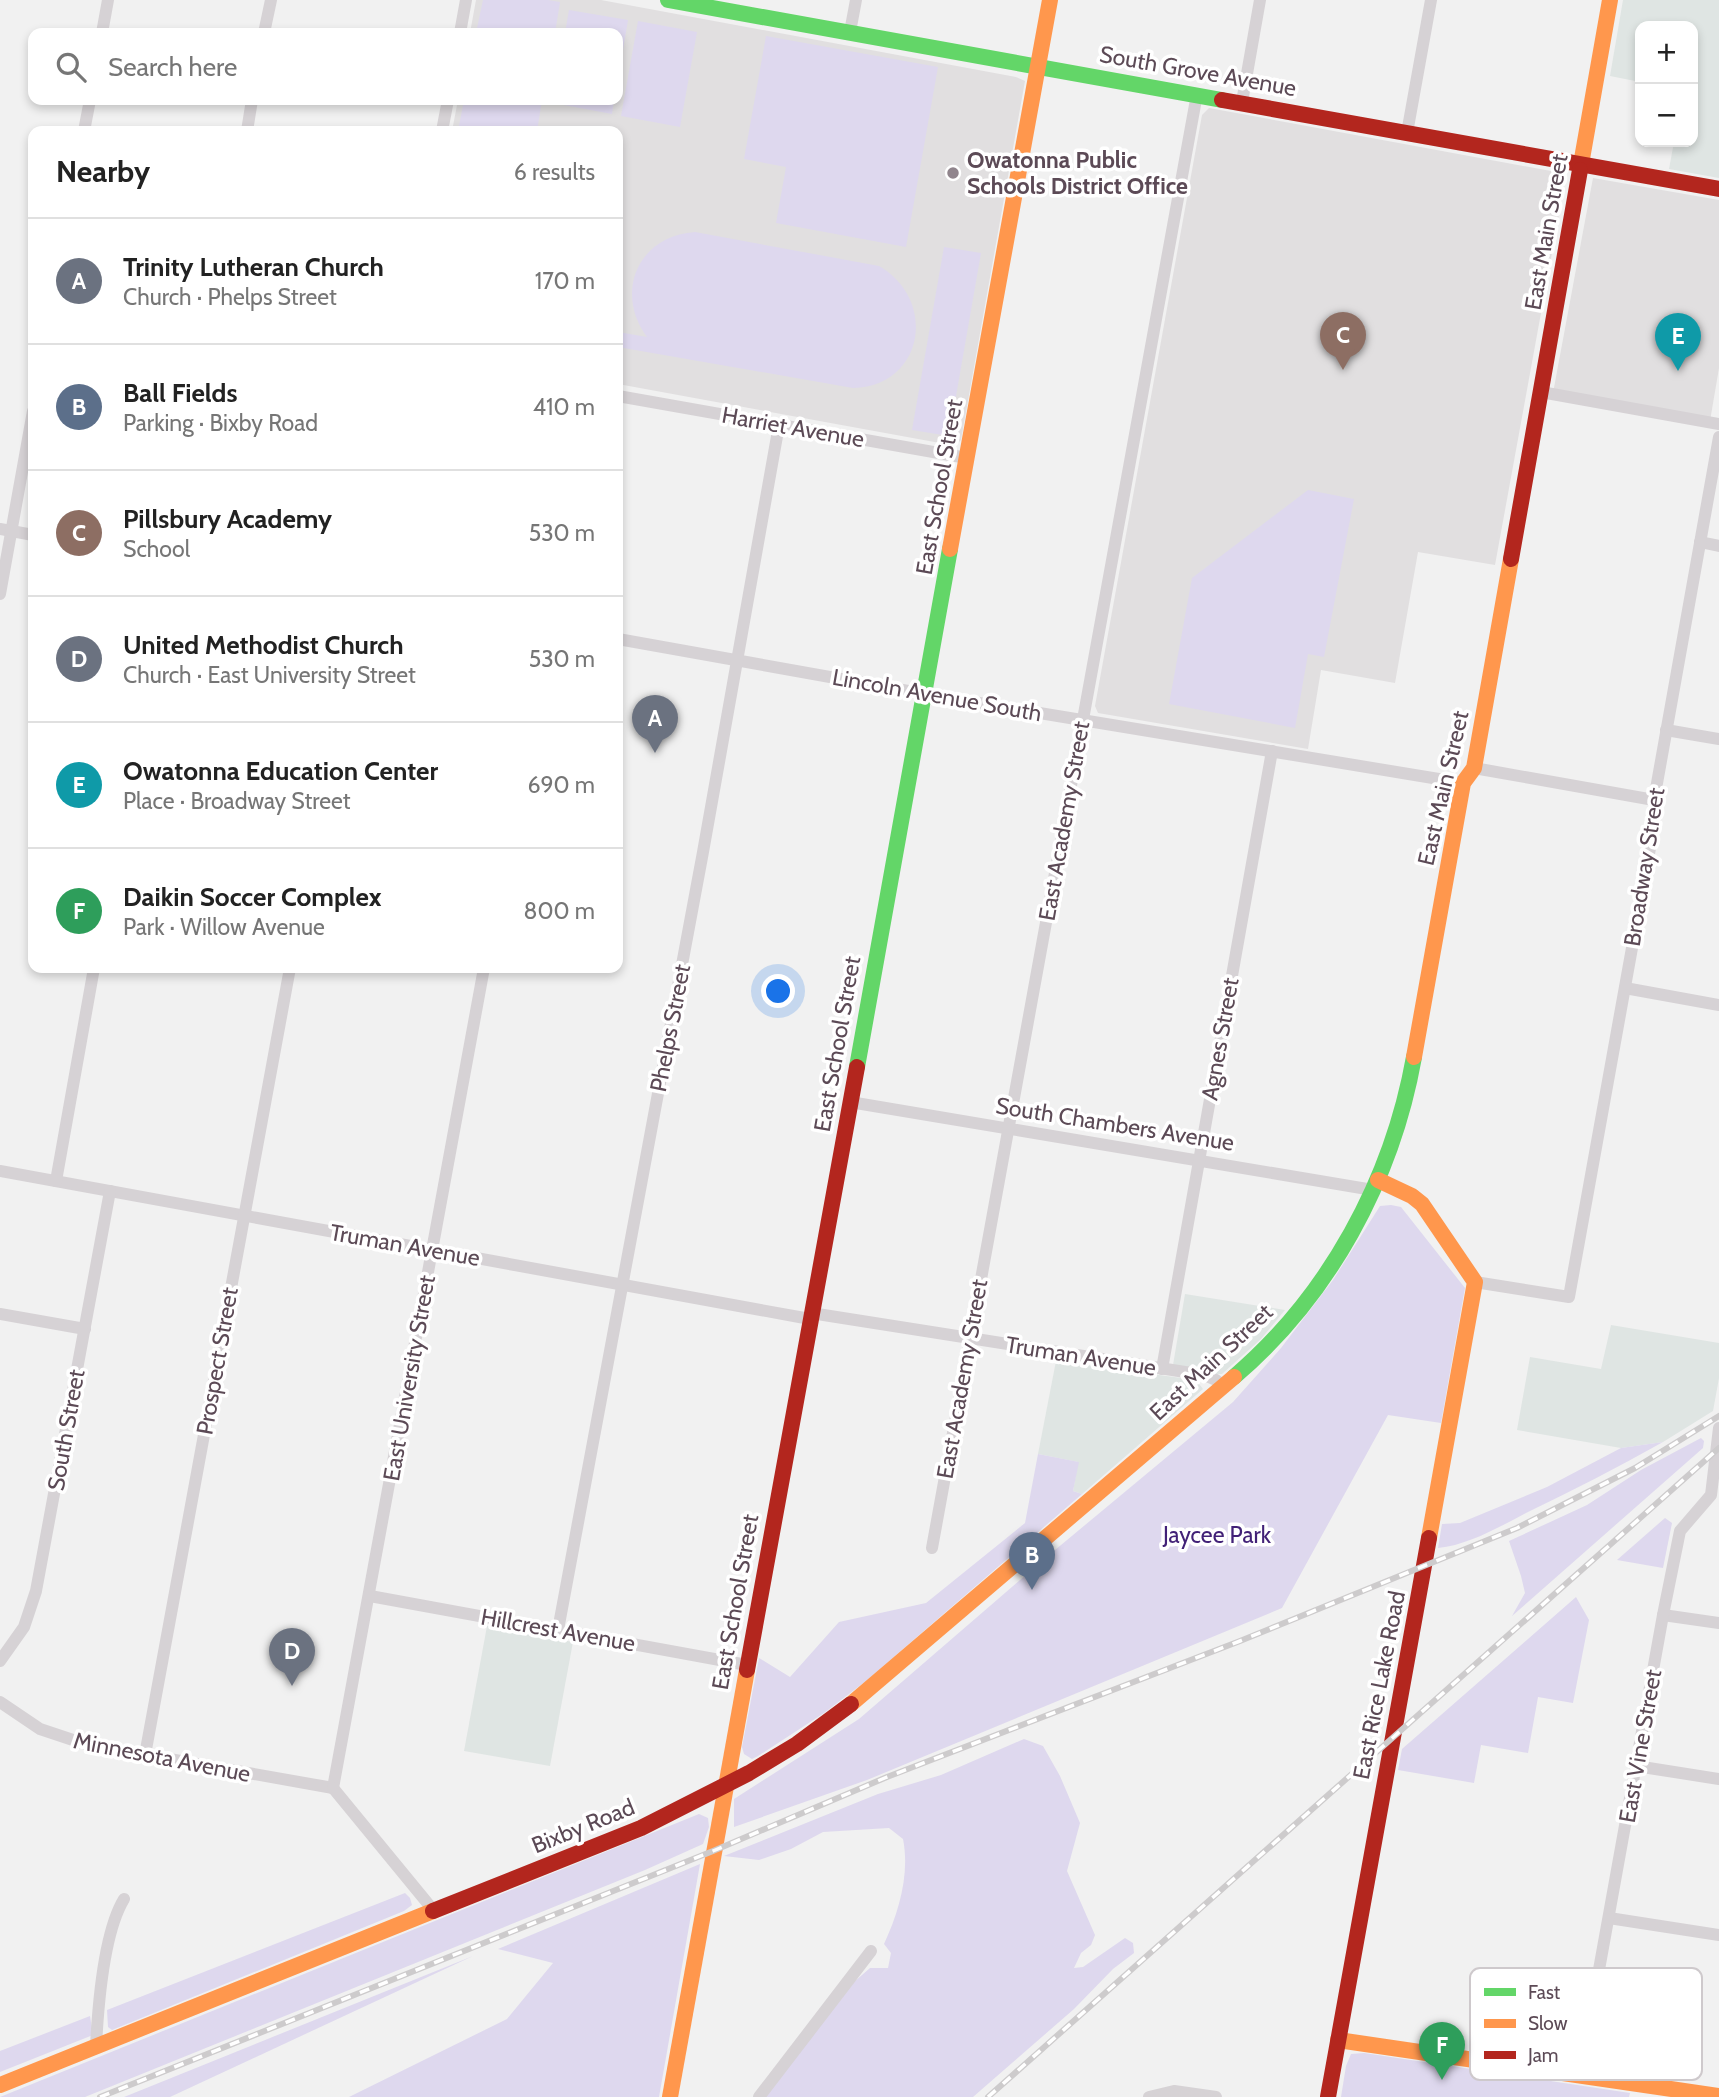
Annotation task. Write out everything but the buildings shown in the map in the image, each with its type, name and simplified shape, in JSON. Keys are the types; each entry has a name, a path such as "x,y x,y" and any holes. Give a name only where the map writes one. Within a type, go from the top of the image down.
{"street":[{"path":"103,28 108,0"},
{"path":"265,28 271,0"},
{"path":"461,28 466,0"},
{"name":"South Grove Avenue","path":"668,0 1719,188"},
{"path":"850,32 856,0"},
{"name":"East School Street","path":"670,2097 724,1786 1050,0"},
{"path":"1242,102 1260,0"},
{"path":"1408,132 1431,0"},
{"name":"East Main Street","path":"1110,1483 1276,1337 1308,1299 1349,1238 1376,1185 1399,1121 1410,1077 1463,783 1474,768 1610,0"},
{"name":"East Academy Street","path":"932,1548 1197,94"},
{"path":"85,126 89,105"},
{"path":"248,126 251,105"},
{"path":"443,126 447,105"},
{"path":"1541,392 1719,424"},
{"name":"Harriet Avenue","path":"623,397 967,458"},
{"name":"Phelps Street","path":"558,1630 703,852 735,660 779,425"},
{"path":"0,594 6,530 28,433"},
{"name":"Broadway Street","path":"1475,1282 1569,1297 1656,815 1654,800 1719,437"},
{"path":"6,530 28,534"},
{"path":"1700,542 1719,546"},
{"name":"Lincoln Avenue South","path":"623,640 925,694 1463,783"},
{"path":"1666,730 1719,739"},
{"name":"Agnes Street","path":"1162,1369 1272,751"},
{"path":"1474,768 1654,800"},
{"path":"56,1181 93,973"},
{"name":"Prospect Street","path":"145,1755 289,973"},
{"name":"East University Street","path":"333,1788 483,973"},
{"path":"1625,988 1719,1005"},
{"name":"South Chambers Avenue","path":"850,1102 1198,1160 1376,1185 1412,1196 1422,1205 1475,1282"},
{"name":"Truman Avenue","path":"0,1171 622,1284 811,1316 1204,1375 1223,1386"},
{"name":"South Street","path":"0,1661 24,1627 36,1591 110,1191"},
{"name":"East Rice Lake Road","path":"1328,2097 1475,1282"},
{"path":"0,1314 85,1329"},
{"name":"East Vine Street","path":"1600,1968 1663,1615 1681,1531 1715,1492 1719,1427"},
{"name":"Bixby Road","path":"0,2085 640,1828 724,1786 797,1744 852,1704 1110,1483"},
{"name":"Hillcrest Avenue","path":"370,1596 747,1665"},
{"path":"1663,1615 1719,1623"},
{"name":"Minnesota Avenue","path":"0,1702 24,1721 62,1738 333,1788"},
{"path":"1636,1766 1719,1779"},
{"path":"333,1788 434,1911"},
{"path":"96,2046 99,2006 114,1920 124,1899"},
{"path":"1609,1918 1719,1935"},
{"path":"759,2097 871,1951"},
{"path":"1338,2040 1470,2059"},
{"path":"1613,2080 1719,2096"},
{"path":"1149,2097 1174,2091 1216,2097"}],"shaded area":[{"path":"476,0 601,0 1016,77 1025,81 961,440 957,444 940,443 623,385 623,126 453,126 457,105 623,105 623,28 471,28"},
{"path":"1623,0 1719,0 1719,178 1669,169 1673,147 1698,147 1698,21 1635,21 1635,81 1610,76"},
{"path":"1209,108 1551,171 1561,176 1564,187 1495,565 1418,552 1395,683 1321,670 1308,749 1098,713 1095,706 1202,115"},
{"path":"1593,178 1719,200 1719,368 1710,421 1553,393"},
{"path":"1185,1294 1285,1310 1261,1339 1222,1374 1217,1374 1173,1365"},
{"path":"1611,1325 1719,1343 1719,1378 1713,1411 1663,1442 1621,1448 1517,1430 1530,1357 1601,1369"},
{"path":"1056,1361 1196,1380 1203,1389 1082,1494 1073,1491 1078,1462 1038,1454"},
{"path":"487,1626 573,1642 550,1766 464,1751"}],"green space":[{"path":"483,0 560,2 556,28 477,28"},
{"path":"569,10 628,20 623,50 623,28 566,28"},
{"path":"638,21 697,32 680,127 621,116"},
{"path":"766,36 938,67 906,247 776,223 786,167 744,159"},
{"path":"463,105 541,105 538,126 459,126"},
{"path":"564,105 613,105 612,114"},
{"path":"695,232 879,266 898,281 910,299 915,319 915,339 908,357 895,373 877,384 853,388 623,348 623,333 647,337 637,320 633,302 637,269 646,255 675,236"},
{"path":"944,247 981,253 949,436 912,430"},
{"path":"1308,490 1354,499 1324,657 1308,654 1295,728 1169,704 1192,578"},
{"name":"Jaycee Park","path":"1380,1206 1401,1207 1465,1288 1441,1423 1388,1415 1282,1608 867,1780 734,1827 734,1799 859,1719 1049,1555 1233,1402 1281,1348 1333,1280"},
{"path":"1701,1438 1704,1441 1703,1448 1512,1616 1525,1593 1509,1541 1587,1505 1641,1470"},
{"path":"1663,1442 1484,1534 1438,1548 1442,1524 1460,1523 1547,1487 1621,1448"},
{"path":"1038,1454 1079,1462 1073,1491 1082,1494 866,1681 824,1713 758,1756 752,1759 744,1754 742,1747 759,1658 790,1677 839,1622 926,1603 1025,1523"},
{"path":"1665,1518 1672,1523 1663,1568 1617,1560"},
{"path":"1576,1597 1589,1620 1573,1703 1538,1697 1528,1753 1481,1745 1474,1783 1398,1770 1402,1749"},
{"path":"1024,1739 1043,1746 1060,1776 1080,1823 1067,1871 1095,1935 1091,1945 1081,1953 1074,1968 1083,1967 1125,1938 1133,1943 1134,1953 973,2097 765,2097 854,1982 870,1968 888,1968 891,1953 884,1944 902,1893 905,1866 903,1839 889,1828 823,1832 791,1849 759,1860 724,1856 878,1794 941,1775"},
{"path":"699,1814 708,1818 709,1827 703,1844 85,2097 0,2097"},
{"path":"700,1864 659,2097 349,2097 507,2019 553,1963 498,1949"},
{"path":"405,1893 412,1905 404,1911 112,2030 108,2027 107,2010"},
{"path":"473,1956 170,2097 124,2097"},
{"path":"90,2016 93,2035 0,2072 0,2051"},
{"path":"1364,2053 1470,2069 1470,2080 1544,2080 1630,2093 1629,2097 1341,2097 1346,2066 1351,2054"}],"railway":[{"path":"100,2097 713,1851 887,1777 1240,1641 1517,1528 1635,1468 1719,1416"},
{"path":"988,2097 1719,1448"}],"traffic: fast":[{"path":"668,0 1222,100"},
{"path":"857,1067 950,549"},
{"path":"1234,1377 1268,1345 1299,1310 1327,1273 1351,1233 1390,1148 1414,1057"}],"traffic: slow":[{"path":"950,549 1050,0"},
{"path":"1580,170 1610,0"},
{"path":"1414,1057 1463,783 1474,768 1511,559"},
{"path":"1378,1180 1412,1196 1422,1204 1475,1282 1429,1538"},
{"path":"851,1704 1234,1377"},
{"path":"670,2097 747,1670"},
{"path":"0,2085 433,1911"},
{"path":"1338,2040 1470,2059"},
{"path":"1610,2080 1719,2096"}],"traffic: jam":[{"path":"1222,100 1719,189"},
{"path":"1511,559 1580,170"},
{"path":"747,1670 857,1067"},
{"path":"1328,2097 1429,1538"},
{"path":"433,1911 641,1828 749,1773 797,1744 851,1704"}],"place":[{"name":"Owatonna Public Schools District Office","path":"953,173"},
{"name":"Pillsbury Academy","path":"1343,370"},
{"name":"Owatonna Education Center","path":"1678,371"},
{"name":"Trinity Lutheran Church","path":"655,753"},
{"name":"Ball Fields","path":"1032,1590"},
{"name":"United Methodist Church","path":"292,1686"},
{"name":"Daikin Soccer Complex","path":"1442,2080"}]}
